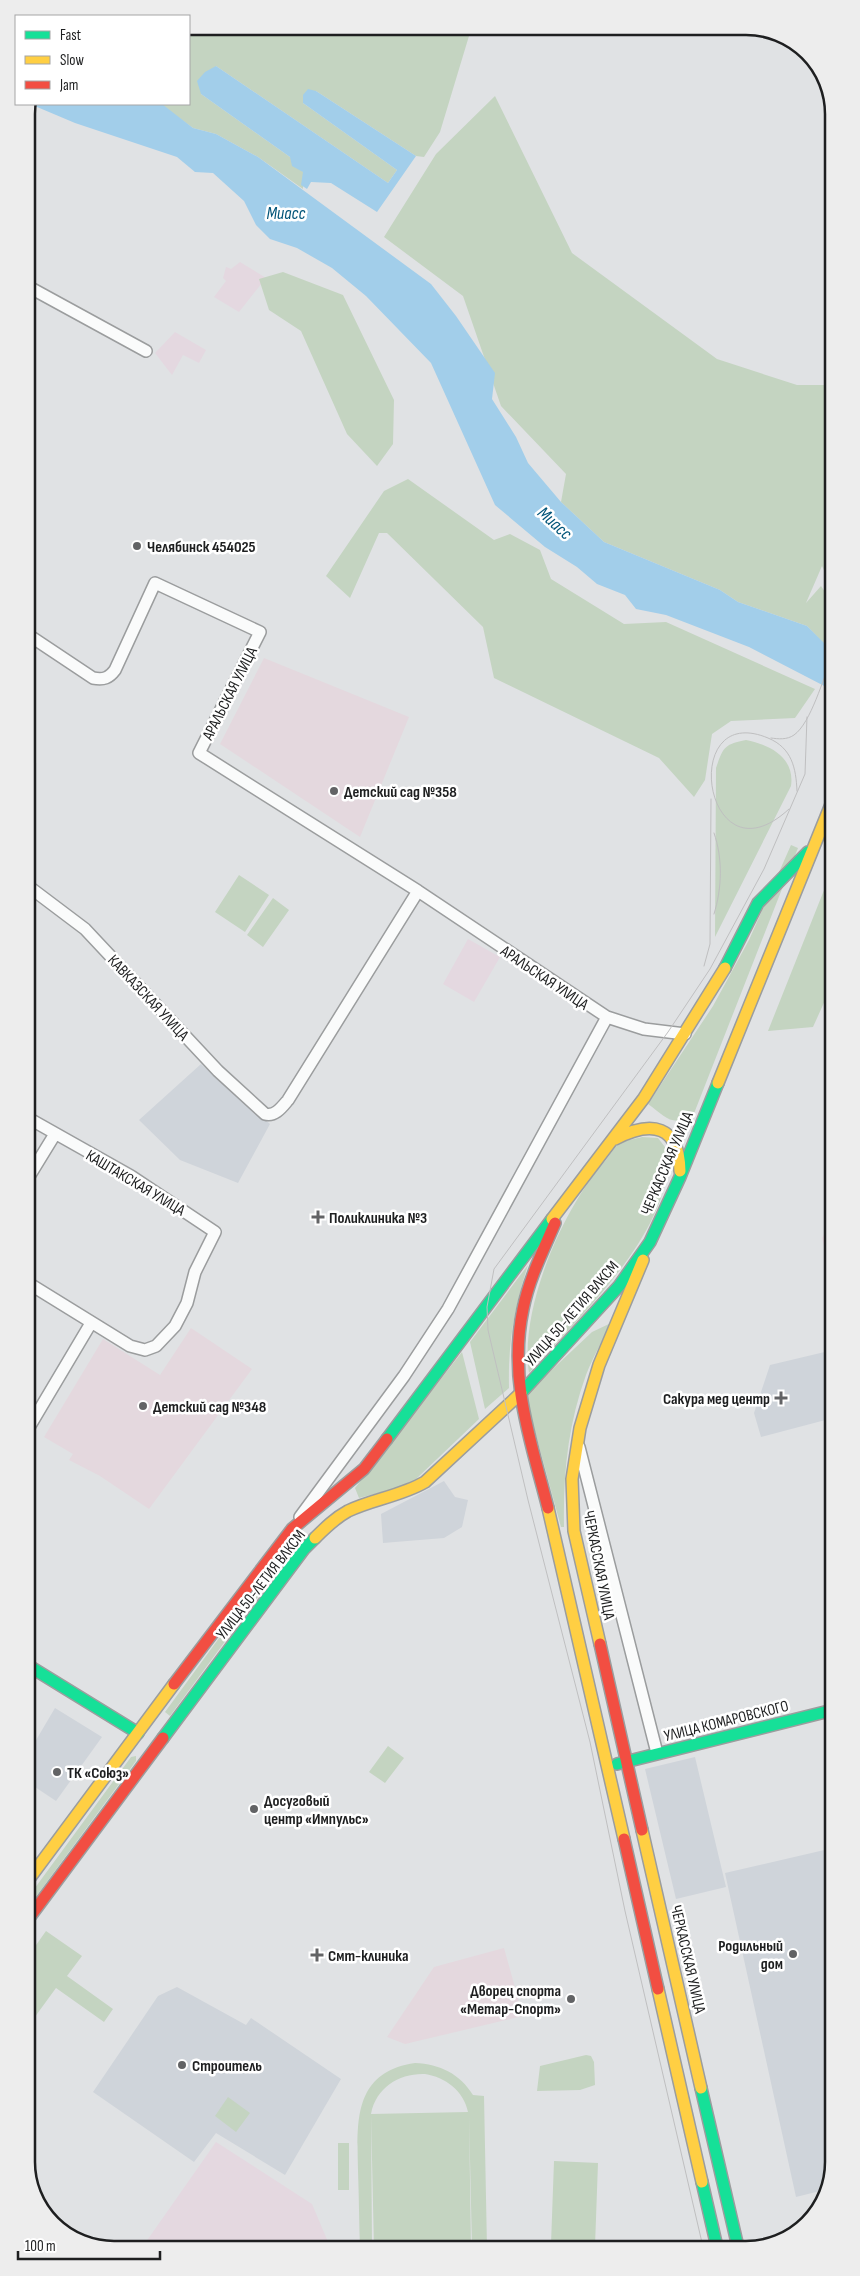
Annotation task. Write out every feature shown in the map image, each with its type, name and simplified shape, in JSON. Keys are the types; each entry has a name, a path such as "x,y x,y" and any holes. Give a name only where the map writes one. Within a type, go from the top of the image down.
{"main road":[{"name":"ЧЕРКАССКАЯ УЛИЦА","path":"737,2241 574,1531 572,1478 578,1440 599,1365 650,1242 680,1177 814,846 825,829"},
{"path":"715,2241 556,1537 519,1395 518,1349 523,1309 545,1244 567,1199 615,1139 685,1034 722,973 758,903 814,846"},
{"path":"615,1139 629,1130 644,1127 668,1133 676,1141 680,1151 680,1177"},
{"name":"УЛИЦА 50-ЛЕТИЯ ВЛКСМ","path":"35,1871 292,1529 327,1502 364,1469 567,1199"},
{"name":"УЛИЦА 50-ЛЕТИЯ ВЛКСМ","path":"35,1910 311,1542 332,1522 348,1511 400,1495 425,1482 519,1395 619,1286 650,1242"},
{"path":"35,1670 138,1733 157,1748"},
{"name":"УЛИЦА КОМАРОВСКОГО","path":"608,1766 825,1712"}],"street":[{"path":"35,290 146,351"},
{"name":"АРАЛЬСКАЯ УЛИЦА","path":"35,639 94,678 102,680 110,677 155,583 260,632 199,753 418,891 607,1017 644,1029 685,1034"},
{"name":"КАВКАЗСКАЯ УЛИЦА","path":"35,891 85,929 218,1071 265,1114 270,1116 278,1111 288,1100 418,891"},
{"path":"292,1529 404,1376 445,1314 607,1017"},
{"name":"КАШТАКСКАЯ УЛИЦА","path":"35,1122 131,1176 215,1232 195,1272 183,1311 175,1326 156,1346 145,1350 130,1346 91,1323"},
{"path":"35,1167 55,1134"},
{"path":"35,1287 91,1323 35,1418"},
{"path":"578,1440 657,1753"}],"shaded area":[{"path":"240,262 266,278 239,312 214,297 226,281 223,278 226,267 231,269"},
{"path":"175,332 206,350 199,363 183,355 172,375 155,353"},
{"name":"Детский сад №358","path":"264,658 409,717 360,837 220,744"},
{"path":"468,939 500,957 474,1002 443,984"},
{"path":"201,1064 270,1124 238,1183 180,1160 139,1120"},
{"path":"825,1233 825,1250 822,1238"},
{"name":"Детский сад №348","path":"191,1328 252,1369 149,1509 100,1476 69,1460 73,1454 44,1437 103,1339 160,1375"},
{"path":"825,1352 825,1420 761,1437 754,1413 770,1365"},
{"path":"444,1481 455,1497 468,1500 462,1527 444,1538 383,1543 381,1514"},
{"path":"55,1708 102,1737 56,1801 35,1787 35,1742"},
{"path":"695,1757 726,1887 676,1899 645,1769"},
{"path":"825,1850 825,2162 819,2191 796,2197 725,1873"},
{"path":"504,1948 523,2016 405,2044 387,2037 434,1967"},
{"path":"177,1987 246,2025 251,2018 341,2079 285,2175 216,2133 194,2162 93,2092 158,1996"},
{"path":"216,2142 312,2204 328,2241 147,2241"}],"green space":[{"path":"190,35 469,35 440,132 424,157 416,156 316,91 303,103 397,170 388,183 216,66 201,94 290,157 303,171 303,189 258,157 216,134 193,128 161,105 190,105"},
{"path":"495,96 572,253 717,359 797,385 825,385 825,572 822,566 806,603 821,586 825,592 825,645 807,626 738,602 720,590 604,542 561,502 566,474 501,406 463,296 384,237 436,154"},
{"path":"283,272 343,295 394,400 393,444 377,466 347,434 301,331 269,310 259,279"},
{"path":"408,479 494,540 510,534 540,550 551,579 624,624 666,622 815,689 795,718 731,721 712,734 705,780 694,797 659,758 494,678 483,627 387,533 379,533 350,598 326,576 384,491"},
{"path":"746,740 772,749 785,760 791,776 791,786 715,937 716,768 725,748 733,743"},
{"path":"791,845 798,848 693,1116 679,1121 669,1119 648,1104 713,1006 749,940"},
{"path":"239,875 269,895 245,932 215,912"},
{"path":"825,888 825,1000 813,1027 768,1031"},
{"path":"273,898 289,910 263,947 247,935"},
{"path":"642,1137 658,1138 668,1151 666,1181 656,1211 640,1241 619,1271 529,1373 528,1347 531,1319 538,1290 560,1232 589,1181 616,1147 622,1142"},
{"path":"528,1265 513,1326 509,1388 485,1409 470,1342"},
{"path":"611,1323 586,1375 575,1412 564,1488 564,1527 561,1527 525,1395 592,1332"},
{"path":"462,1352 479,1419 416,1479 401,1487 359,1498 355,1488"},
{"path":"301,1530 305,1533 170,1716 165,1712 295,1534"},
{"path":"388,1746 404,1758 385,1783 369,1772"},
{"path":"136,1756 136,1761 35,1898 35,1888 131,1757"},
{"path":"46,1931 82,1956 67,1976 113,2009 104,2022 56,1988 35,2017 35,1947"},
{"path":"586,2055 591,2056 594,2062 595,2085 580,2090 537,2091 540,2066"},
{"path":"415,2063 433,2065 456,2076 473,2095 484,2096 487,2241 472,2241 469,2115 471,2241 374,2241 371,2115 372,2241 360,2241 359,2118 369,2088 380,2077 395,2068","holes":["416,2074 440,2078 458,2092 466,2104 468,2112 371,2114 378,2096 398,2079"]},
{"path":"228,2097 250,2113 236,2132 215,2116"},
{"path":"338,2143 349,2143 349,2190 338,2190"},
{"path":"554,2161 598,2163 595,2241 551,2241"}],"water":[{"path":"216,66 388,183 397,170 303,103 303,95 308,89 316,91 416,156 377,212 331,183 311,182 307,189 301,185 303,172 292,166 290,157 201,94 197,81 205,72"},
{"name":"Миасс","path":"36,105 163,105 193,128 216,134 258,157 431,284 456,316 495,373 492,399 516,437 528,463 561,502 604,542 720,590 738,602 807,626 825,644 825,686 749,647 666,615 636,609 625,595 597,584 577,567 545,547 495,505 431,363 366,296 332,268 297,248 270,239 256,225 244,201 213,173 195,172 177,157 75,123"}],"tram line":[{"path":"771,738 788,738 800,729 811,711 825,676"},
{"path":"702,2241 625,1911 590,1742 528,1500 488,1330 487,1307 494,1269 668,1032 710,969 764,869 805,774 807,717"},
{"path":"789,809 760,827 737,826 721,811 712,789 712,765 721,744 739,733 768,738 776,742 783,747 791,760 794,767 797,791"},
{"path":"704,966 710,944 711,799"},
{"path":"714,833 719,853 720,884 714,914"}],"traffic: fast":[{"path":"725,968 758,903 808,852"},
{"path":"521,1393 619,1286 650,1242 680,1177 718,1083"},
{"path":"387,1439 552,1219"},
{"path":"163,1738 304,1549 315,1538"},
{"path":"35,1670 138,1733"},
{"path":"617,1764 825,1712"},
{"path":"701,2088 737,2241"},
{"path":"702,2182 716,2241"}],"traffic: slow":[{"path":"718,1083 825,819"},
{"path":"552,1219 644,1098 725,968"},
{"path":"615,1139 641,1130 652,1129 661,1131 669,1136 675,1144 680,1171"},
{"path":"600,1644 574,1531 572,1479 580,1428 599,1365 643,1260"},
{"path":"315,1538 334,1520 348,1511 406,1491 425,1482 521,1393"},
{"path":"548,1508 624,1839"},
{"path":"35,1871 174,1684"},
{"path":"642,1830 701,2088"},
{"path":"658,1989 702,2182"}],"traffic: jam":[{"path":"548,1508 524,1410 518,1361 523,1309 537,1265 555,1223"},
{"path":"174,1684 292,1529 364,1469 387,1439"},
{"path":"600,1644 642,1830"},
{"path":"35,1910 163,1738"},
{"path":"624,1839 658,1989"}],"place":[{"name":"Челябинск 454025","path":"137,546"},
{"name":"Детский сад №358","path":"334,791"},
{"name":"Поликлиника №3","path":"318,1217"},
{"name":"Сакура мед центр","path":"781,1398"},
{"name":"Детский сад №348","path":"143,1406"},
{"name":"ТК «Союз»","path":"57,1772"},
{"name":"Досуговый центр «Импульс»","path":"254,1809"},
{"name":"Родильный дом","path":"793,1954"},
{"name":"Смт-клиника","path":"317,1955"},
{"name":"Дворец спорта «Метар-Спорт»","path":"571,1999"},
{"name":"Cтроитель","path":"182,2065"}]}
